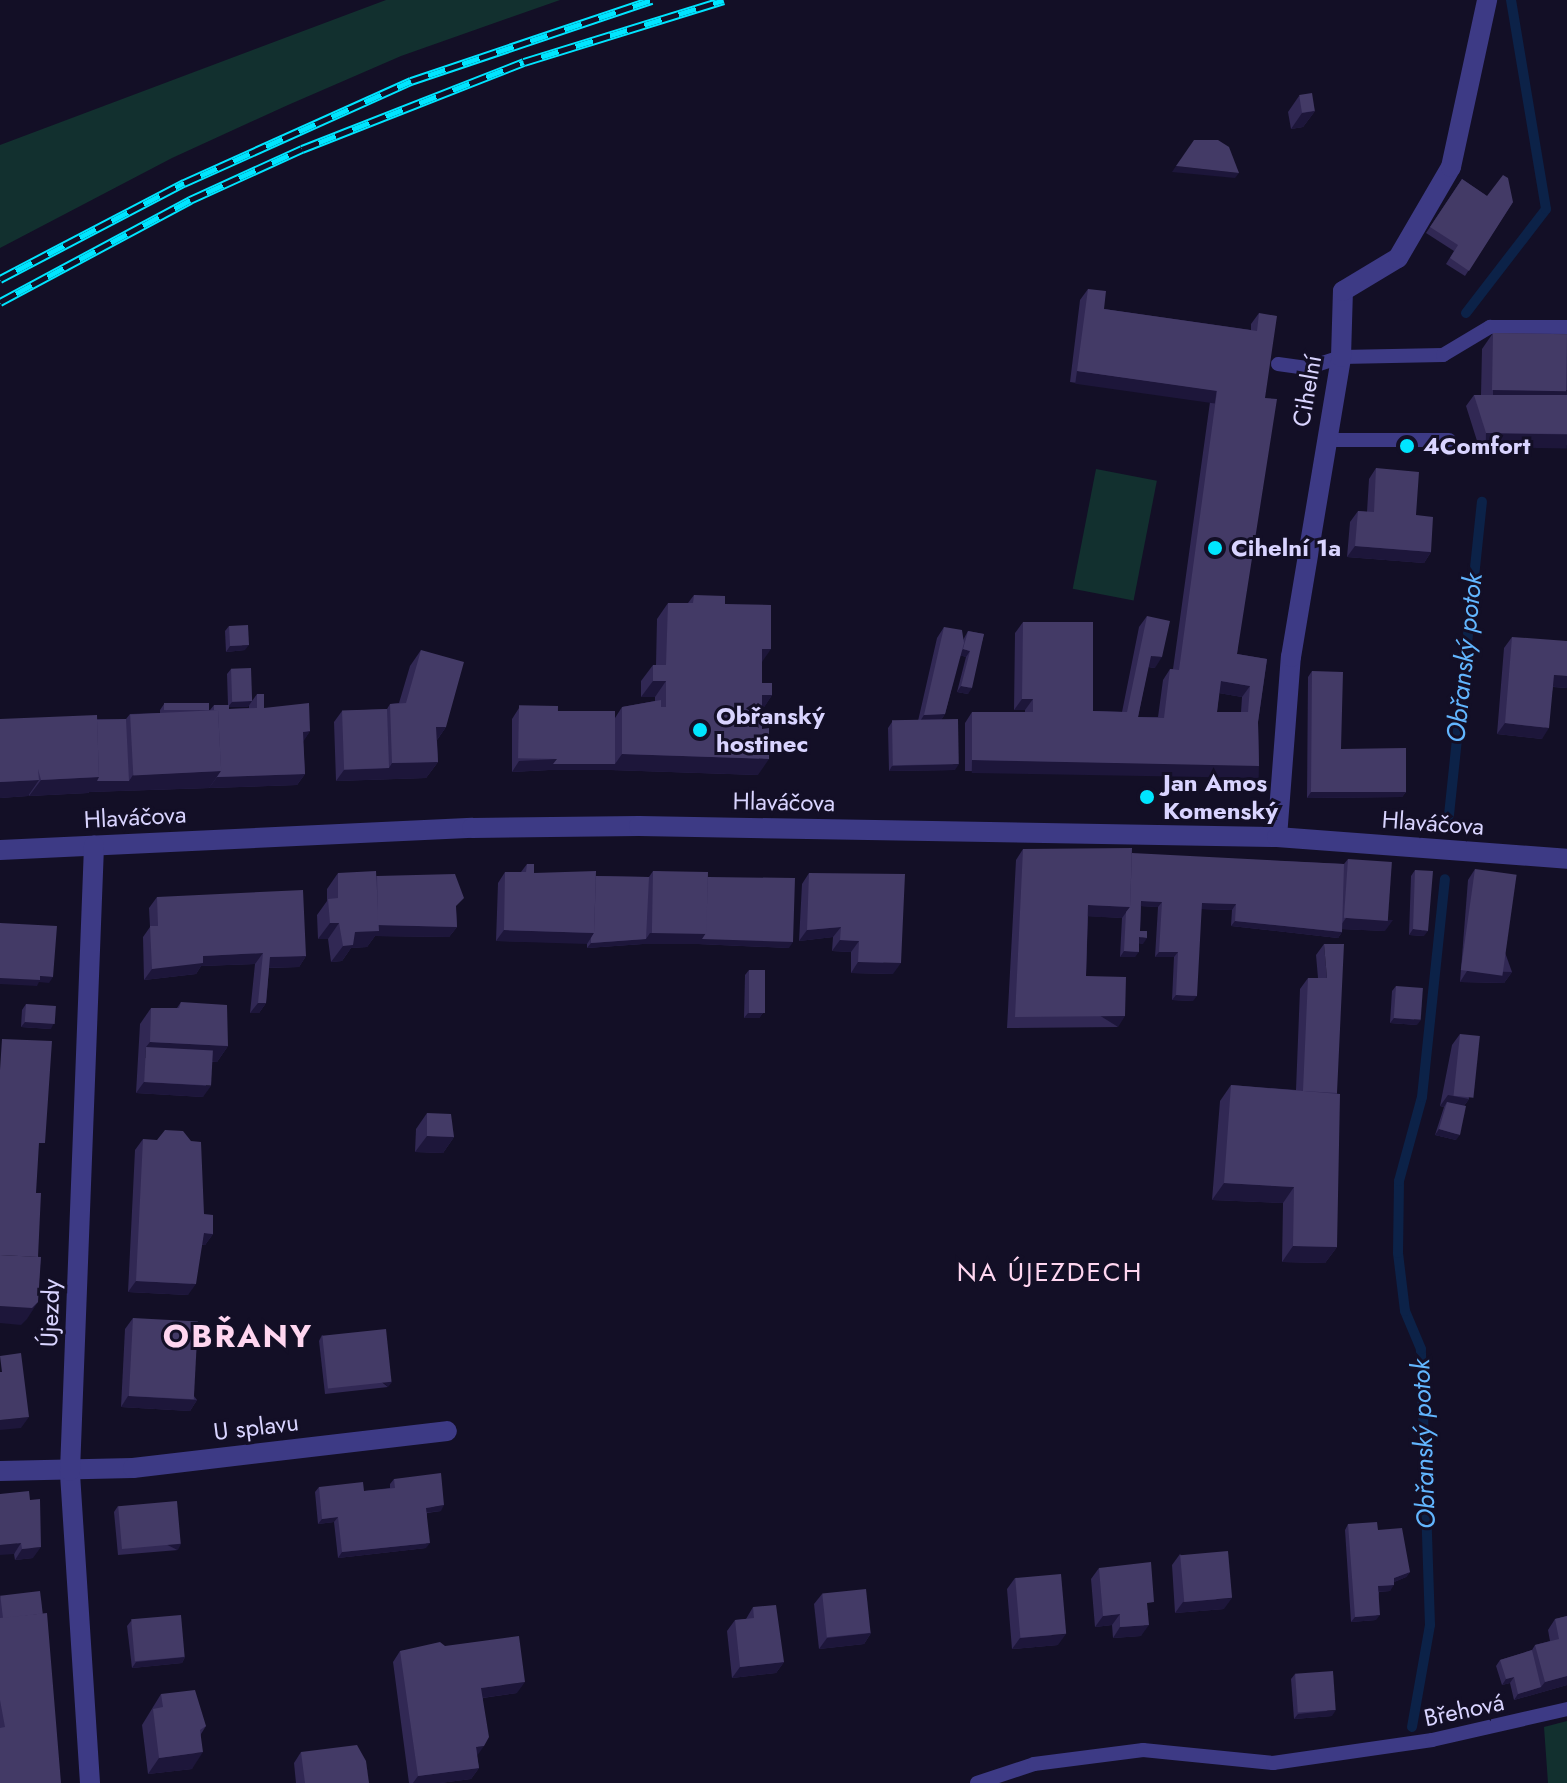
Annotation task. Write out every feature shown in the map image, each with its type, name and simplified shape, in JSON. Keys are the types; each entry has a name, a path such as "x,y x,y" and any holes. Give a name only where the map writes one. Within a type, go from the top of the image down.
{"street":[{"name":"Cihelní","path":"1277,837 1291,657 1341,357 1343,291 1398,258 1451,167 1466,118 1487,0"},
{"name":"Hlaváčova","path":"0,850 639,826 1277,837 1567,859"},
{"name":"Újezdy","path":"90,1783 70,1471 94,845"},
{"name":"U splavu","path":"0,1471 70,1471 447,1431"}],"lane":[{"path":"1278,364 1307,368 1341,357 1443,355 1490,327 1567,327"},
{"path":"1325,440 1449,440"},
{"name":"Břehová","path":"977,1783 1034,1764 1143,1750 1273,1763 1369,1751 1567,1709"}],"green space":[{"path":"386,0 560,0 401,56 288,105 172,158 0,248 0,145"},
{"path":"1096,469 1157,481 1134,601 1073,589"},
{"path":"1567,1721 1567,1783 1548,1783 1544,1727"}],"building":[{"path":"1312,93 1315,111 1302,113 1299,95"},
{"path":"1194,140 1218,140 1229,147 1239,173 1176,166"},
{"path":"1503,175 1508,178 1513,202 1469,271 1450,258 1458,245 1430,227 1462,179 1487,196"},
{"path":"1088,289 1106,291 1104,309 1257,331 1259,313 1277,316 1265,398 1277,399 1237,654 1267,659 1258,722 1259,766 972,760 972,712 1033,712 1033,699 1022,699 1023,622 1093,622 1093,711 1127,712 1147,616 1170,621 1162,657 1151,656 1138,717 1164,718 1170,669 1179,670 1217,391 1077,371","holes":["1221,681 1250,686 1248,712 1217,712"]},
{"path":"1493,333 1567,334 1566,391 1492,390"},
{"path":"1474,395 1567,395 1567,434 1486,433"},
{"path":"1376,468 1419,472 1416,515 1433,517 1431,552 1355,546 1358,511 1374,512"},
{"path":"694,595 725,596 725,604 771,605 771,649 762,649 762,683 772,683 772,695 762,695 762,729 769,728 769,759 622,754 622,707 661,700 661,707 666,707 666,681 653,681 653,665 666,665 668,603 693,603"},
{"path":"248,625 249,645 230,646 229,626"},
{"path":"944,627 962,630 964,643 945,714 924,715"},
{"path":"968,631 984,634 972,688 961,686 970,651 963,649"},
{"path":"1512,637 1567,641 1567,676 1554,675 1549,728 1505,723"},
{"path":"421,650 464,662 446,727 436,727 438,762 392,763 390,704 406,703"},
{"path":"251,668 252,701 232,702 231,669"},
{"path":"1312,671 1343,672 1341,749 1406,748 1406,792 1311,792"},
{"path":"257,694 264,694 264,708 309,703 310,731 303,732 305,774 217,777 221,771 218,710 214,710 214,705 229,705 229,709 257,708"},
{"path":"164,703 209,703 209,710 164,710"},
{"path":"519,705 558,706 557,759 518,758"},
{"path":"387,709 389,768 344,770 342,711"},
{"path":"218,710 221,771 133,776 130,715"},
{"path":"557,711 615,711 615,764 553,764 557,759"},
{"path":"97,715 99,777 41,780 38,769 39,780 0,782 0,719"},
{"path":"126,719 129,781 97,781 97,720"},
{"path":"958,719 959,764 893,765 892,720"},
{"path":"1132,848 1130,907 1088,905 1086,976 1126,977 1125,1016 1015,1017 1023,849"},
{"path":"1132,853 1344,864 1342,932 1235,921 1236,904 1202,903 1197,996 1176,995 1178,952 1159,952 1162,902 1141,901 1140,931 1147,931 1147,938 1139,937 1139,952 1124,951 1126,912 1130,907"},
{"path":"1348,859 1392,862 1388,921 1344,918"},
{"path":"527,864 534,864 534,873 596,871 594,933 504,930 505,872 526,872"},
{"path":"1475,869 1517,875 1502,976 1461,970"},
{"path":"1415,870 1433,871 1428,931 1413,929"},
{"path":"376,871 379,931 355,932 353,945 343,946 339,923 330,923 328,899 338,898 338,873"},
{"path":"653,871 708,872 707,934 652,933"},
{"path":"809,873 905,874 901,963 858,962 859,941 840,940 841,927 807,930"},
{"path":"455,874 464,898 456,906 457,927 378,925 377,876"},
{"path":"596,876 649,877 646,939 591,943"},
{"path":"708,877 795,878 793,942 702,939 706,933"},
{"path":"303,890 306,956 270,957 266,1003 258,1003 263,953 203,956 203,963 152,969 150,926 158,926 157,897"},
{"path":"0,923 57,926 53,977 40,976 40,980 0,978"},
{"path":"1324,944 1344,944 1337,1093 1303,1091 1308,978 1327,978"},
{"path":"749,970 765,970 765,1013 749,1013"},
{"path":"1396,986 1423,988 1421,1020 1394,1018"},
{"path":"181,1002 227,1005 228,1046 150,1042 151,1008 179,1008"},
{"path":"26,1004 56,1006 55,1024 25,1022"},
{"path":"1460,1034 1480,1036 1473,1098 1454,1096"},
{"path":"2,1039 52,1041 45,1143 39,1143 36,1193 41,1193 38,1257 0,1255"},
{"path":"146,1047 213,1051 211,1085 144,1082"},
{"path":"1231,1085 1340,1094 1337,1247 1293,1246 1294,1187 1224,1183"},
{"path":"1447,1102 1466,1106 1460,1135 1439,1129"},
{"path":"427,1113 451,1114 454,1137 427,1136"},
{"path":"165,1130 183,1131 191,1141 201,1142 204,1214 213,1215 213,1234 204,1233 196,1284 136,1281 143,1139 157,1140"},
{"path":"0,1255 41,1257 38,1302 32,1308 0,1306"},
{"path":"133,1318 198,1321 194,1399 129,1396"},
{"path":"386,1329 392,1382 328,1388 322,1336"},
{"path":"21,1353 29,1417 0,1420 0,1356"},
{"path":"441,1473 444,1505 426,1508 430,1543 342,1552 338,1517 322,1519 319,1487 363,1482 364,1491 395,1488 394,1479"},
{"path":"29,1491 30,1500 40,1499 41,1547 22,1549 21,1543 0,1545 0,1494"},
{"path":"177,1501 181,1544 122,1549 118,1506"},
{"path":"1377,1522 1378,1530 1402,1528 1410,1572 1394,1578 1394,1585 1378,1586 1380,1615 1355,1617 1348,1524"},
{"path":"1228,1551 1232,1598 1184,1602 1180,1555"},
{"path":"1151,1562 1154,1602 1147,1603 1149,1625 1120,1627 1120,1614 1103,1616 1099,1568"},
{"path":"1061,1574 1066,1634 1020,1638 1015,1578"},
{"path":"866,1589 871,1633 827,1637 822,1594"},
{"path":"40,1591 43,1614 3,1619 0,1596"},
{"path":"776,1605 784,1662 740,1667 735,1620 754,1618 753,1607"},
{"path":"47,1613 61,1783 0,1783 0,1728 5,1727 0,1700 0,1618"},
{"path":"181,1615 185,1657 135,1661 131,1619"},
{"path":"1567,1616 1567,1676 1545,1682 1535,1645 1559,1639 1555,1619"},
{"path":"519,1636 525,1682 481,1688 489,1737 484,1746 476,1747 479,1768 418,1776 400,1651 440,1642 445,1646"},
{"path":"1532,1650 1541,1687 1518,1694 1514,1677 1506,1679 1500,1660"},
{"path":"1333,1671 1336,1710 1298,1713 1295,1674"},
{"path":"195,1690 206,1726 200,1730 203,1752 159,1758 153,1709 163,1707 161,1694"},
{"path":"357,1745 366,1761 369,1783 305,1783 301,1752"}],"waterway":[{"name":"Obřanský potok","path":"1466,313 1546,209 1511,0"},
{"name":"Obřanský potok","path":"1449,815 1482,502"},
{"name":"Obřanský potok","path":"1412,1727 1430,1625 1421,1349 1405,1311 1398,1253 1399,1181 1422,1097 1445,879"}],"railway":[{"path":"0,279 184,183 411,81 652,0"},
{"path":"0,302 190,200 302,149 524,62 724,0"}],"place":[{"name":"4Comfort","path":"1407,446"},
{"name":"Cihelní 1a","path":"1215,548"},
{"name":"Obřanský hostinec","path":"700,730"},
{"name":"Jan Amos Komenský","path":"1147,797"}],"district":[{"name":"NA ÚJEZDECH","path":"1050,1273"},
{"name":"OBŘANY","path":"238,1336"}]}
